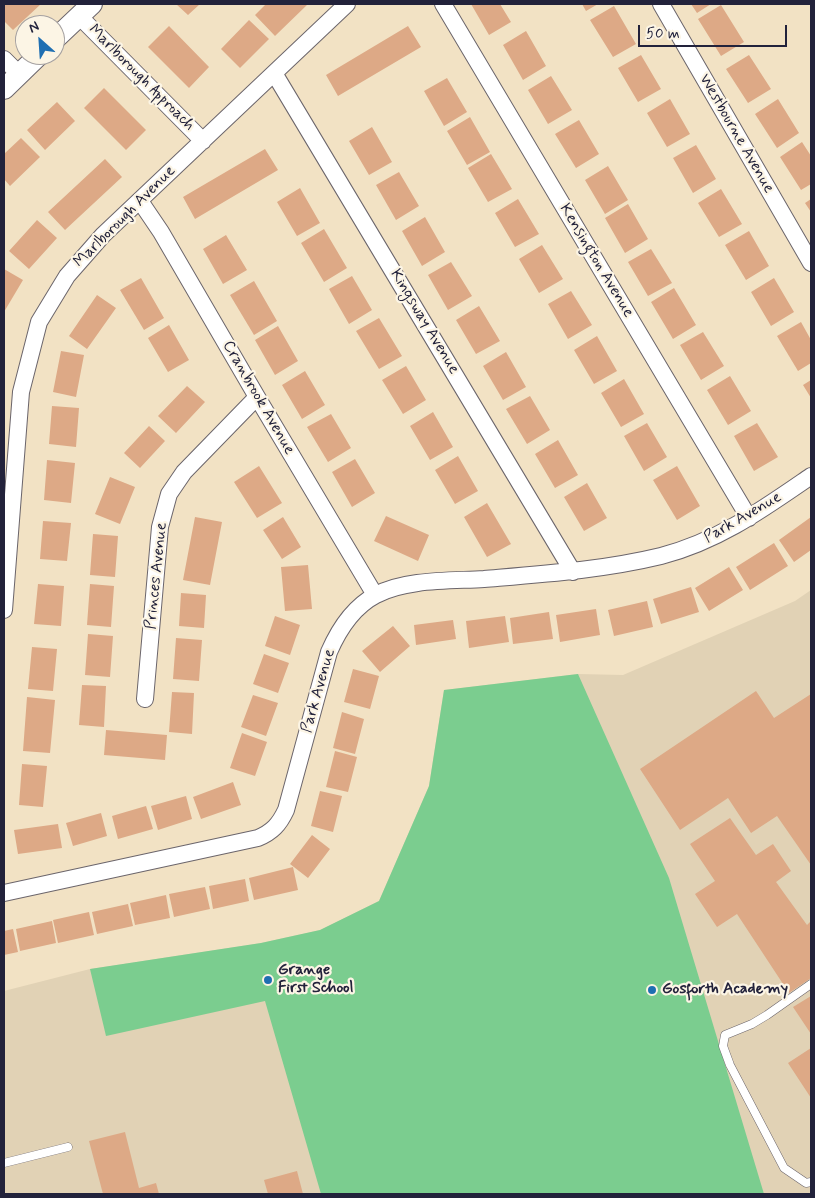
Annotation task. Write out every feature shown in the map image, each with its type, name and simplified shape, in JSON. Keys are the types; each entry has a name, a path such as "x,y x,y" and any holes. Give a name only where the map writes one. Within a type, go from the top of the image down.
{"street":[{"name":"Marlborough Avenue","path":"4,610 21,392 39,322 68,276 104,235 347,4"},
{"name":"Kensington Avenue","path":"443,4 749,518"},
{"name":"Westbourne Avenue","path":"661,4 811,263"},
{"path":"65,30 86,10"},
{"name":"Marlborough Approach","path":"86,10 203,141"},
{"path":"4,60 19,74"},
{"path":"4,89 28,65"},
{"name":"Kingsway Avenue","path":"274,73 573,572"},
{"name":"Cranbrook Avenue","path":"140,200 162,232 257,397 376,595"},
{"name":"Princes Avenue","path":"145,699 160,528 169,494 184,472 257,397"},
{"name":"Park Avenue","path":"4,893 258,838 271,832 281,822 286,810 328,652 344,623 355,611 376,595 395,588 422,584 573,572 614,566 662,555 709,540 749,518 811,476"}],"lane":[{"path":"811,984 768,1015 725,1036 722,1046 734,1073 784,1168 806,1183 811,1182"},
{"path":"4,1163 68,1147"}],"shaded area":[{"path":"811,590 811,1194 4,1194 4,991 90,969 261,943 320,930 379,901 429,786 444,690 578,674 623,675 795,601"}],"green space":[{"path":"578,674 669,878 764,1194 321,1194 265,1001 106,1036 90,969 261,943 320,930 379,901 429,786 444,690"}],"building":[{"path":"5,4 41,4 29,15 15,15 15,28 13,30 4,21"},
{"path":"176,4 200,4 188,15"},
{"path":"266,4 308,4 275,36 255,15"},
{"path":"471,4 500,4 511,22 489,35"},
{"path":"582,4 598,4 586,11"},
{"path":"691,4 711,4 697,13"},
{"path":"721,5 744,42 721,56 698,19"},
{"path":"614,6 636,44 613,57 590,20"},
{"path":"249,20 269,39 240,68 221,49"},
{"path":"169,26 209,67 189,88 148,47"},
{"path":"408,26 421,47 338,96 326,75"},
{"path":"526,31 546,66 523,80 503,45"},
{"path":"641,55 661,89 638,102 618,68"},
{"path":"749,55 771,89 748,103 726,69"},
{"path":"551,76 572,110 548,124 528,90"},
{"path":"447,78 467,112 444,126 424,91"},
{"path":"104,88 146,130 126,150 84,108"},
{"path":"670,99 690,134 667,147 647,113"},
{"path":"778,99 799,133 777,148 755,114"},
{"path":"57,102 75,121 45,150 27,130"},
{"path":"470,117 490,152 467,165 447,131"},
{"path":"579,120 599,154 576,168 555,134"},
{"path":"372,127 392,162 369,175 349,141"},
{"path":"21,138 40,157 10,186 4,179 4,154"},
{"path":"802,142 811,156 811,184 801,190 780,157"},
{"path":"696,145 716,179 693,193 673,158"},
{"path":"265,149 278,170 195,219 183,197"},
{"path":"491,154 512,189 488,202 468,168"},
{"path":"105,159 122,177 65,230 48,212"},
{"path":"608,166 628,200 605,214 585,180"},
{"path":"399,172 419,206 396,220 376,185"},
{"path":"300,188 320,223 297,236 277,202"},
{"path":"721,189 742,224 719,237 698,203"},
{"path":"518,199 539,234 515,247 495,213"},
{"path":"811,199 811,212 805,203"},
{"path":"628,204 648,239 625,253 605,218"},
{"path":"425,217 445,252 422,266 402,231"},
{"path":"37,220 57,238 29,269 9,251"},
{"path":"324,229 347,268 324,282 301,243"},
{"path":"749,231 769,266 746,280 725,245"},
{"path":"226,235 247,270 223,284 203,249"},
{"path":"542,245 563,279 539,293 519,259"},
{"path":"651,249 672,283 648,296 628,262"},
{"path":"451,262 472,296 448,310 428,275"},
{"path":"4,269 23,280 4,312"},
{"path":"352,276 372,310 349,324 329,289"},
{"path":"141,278 164,318 144,330 120,290"},
{"path":"774,278 794,312 771,326 751,292"},
{"path":"254,281 277,321 254,335 230,295"},
{"path":"674,288 696,325 673,339 651,302"},
{"path":"571,291 592,325 568,339 548,304"},
{"path":"97,295 116,308 87,349 69,336"},
{"path":"479,306 500,341 476,354 456,320"},
{"path":"379,318 402,356 379,369 356,331"},
{"path":"801,322 811,340 811,363 798,371 777,336"},
{"path":"169,325 189,360 168,372 148,338"},
{"path":"278,326 298,361 275,375 255,340"},
{"path":"703,332 724,366 701,380 680,345"},
{"path":"597,336 617,371 594,384 574,350"},
{"path":"61,351 84,355 76,397 53,392"},
{"path":"506,352 526,387 503,400 483,366"},
{"path":"406,366 426,400 403,414 382,380"},
{"path":"305,371 325,405 302,419 282,385"},
{"path":"730,376 751,411 728,425 707,390"},
{"path":"624,379 644,414 621,427 601,393"},
{"path":"811,380 811,398 803,385"},
{"path":"187,386 205,402 176,433 158,416"},
{"path":"530,396 550,430 527,444 506,409"},
{"path":"52,406 79,408 76,447 49,444"},
{"path":"433,412 453,447 430,460 410,426"},
{"path":"331,414 351,448 328,462 307,427"},
{"path":"647,423 667,457 644,471 624,436"},
{"path":"757,423 778,457 754,471 734,436"},
{"path":"149,426 165,441 140,468 124,453"},
{"path":"558,440 578,475 555,488 535,454"},
{"path":"458,456 478,491 455,504 435,470"},
{"path":"355,459 375,493 352,507 332,472"},
{"path":"47,460 75,463 71,503 44,500"},
{"path":"259,466 282,503 257,518 234,482"},
{"path":"677,466 700,506 677,520 653,480"},
{"path":"110,477 135,487 120,524 95,514"},
{"path":"587,483 607,518 584,531 564,497"},
{"path":"487,503 511,544 487,557 464,517"},
{"path":"386,516 429,535 418,561 374,541"},
{"path":"195,517 222,522 210,585 183,580"},
{"path":"283,517 301,547 282,559 263,530"},
{"path":"811,517 811,550 794,562 779,540"},
{"path":"43,521 71,523 67,561 40,559"},
{"path":"93,534 118,536 115,577 90,575"},
{"path":"774,543 788,566 750,590 736,567"},
{"path":"308,565 312,609 285,611 281,567"},
{"path":"729,567 743,590 709,611 695,588"},
{"path":"38,584 64,586 61,626 34,624"},
{"path":"90,584 114,586 111,627 87,625"},
{"path":"691,587 699,612 661,624 653,599"},
{"path":"181,593 206,595 204,628 179,626"},
{"path":"647,601 653,627 614,636 608,610"},
{"path":"596,609 600,635 560,642 556,615"},
{"path":"549,612 553,639 513,644 510,618"},
{"path":"275,616 300,625 290,655 265,646"},
{"path":"505,616 509,642 469,648 466,621"},
{"path":"453,620 456,639 416,645 414,625"},
{"path":"393,626 410,646 380,672 362,651"},
{"path":"88,634 113,636 110,677 85,675"},
{"path":"176,638 202,640 199,681 173,679"},
{"path":"32,647 57,649 53,691 28,689"},
{"path":"264,654 289,663 278,693 253,684"},
{"path":"353,669 379,676 370,709 344,702"},
{"path":"82,685 106,686 104,727 79,725"},
{"path":"756,691 774,718 811,694 811,865 777,816 751,833 728,798 680,830 640,769"},
{"path":"172,692 194,693 192,734 169,732"},
{"path":"253,695 278,703 266,736 241,727"},
{"path":"27,697 55,700 50,753 23,751"},
{"path":"342,712 364,719 355,754 333,748"},
{"path":"106,730 167,735 165,760 104,755"},
{"path":"242,733 267,742 255,776 230,768"},
{"path":"335,751 357,757 348,792 326,787"},
{"path":"22,764 47,766 43,807 19,805"},
{"path":"233,782 241,805 201,819 193,797"},
{"path":"320,791 342,796 333,832 311,826"},
{"path":"186,796 192,819 158,830 151,806"},
{"path":"146,806 153,829 118,839 112,816"},
{"path":"101,813 107,836 73,846 66,823"},
{"path":"730,818 756,855 773,844 791,871 776,882 807,925 811,921 811,978 789,993 737,914 717,927 695,894 715,881 690,844"},
{"path":"58,824 62,848 18,854 14,830"},
{"path":"312,835 330,849 308,878 290,864"},
{"path":"293,867 298,890 254,900 249,878"},
{"path":"245,879 249,901 213,909 209,886"},
{"path":"205,887 210,909 174,917 169,894"},
{"path":"166,895 170,918 135,925 130,903"},
{"path":"128,904 133,926 97,934 92,912"},
{"path":"89,912 94,935 58,943 53,920"},
{"path":"52,921 56,943 20,951 16,929"},
{"path":"13,929 18,952 4,955 4,931"},
{"path":"811,996 811,1034 793,1007"},
{"path":"811,1048 811,1098 788,1063"},
{"path":"125,1132 139,1188 156,1183 159,1194 103,1194 89,1141"},
{"path":"297,1171 303,1194 268,1194 264,1180"}],"place":[{"name":"Grange First School","path":"268,980"},
{"name":"Gosforth Academy","path":"652,990"}]}
